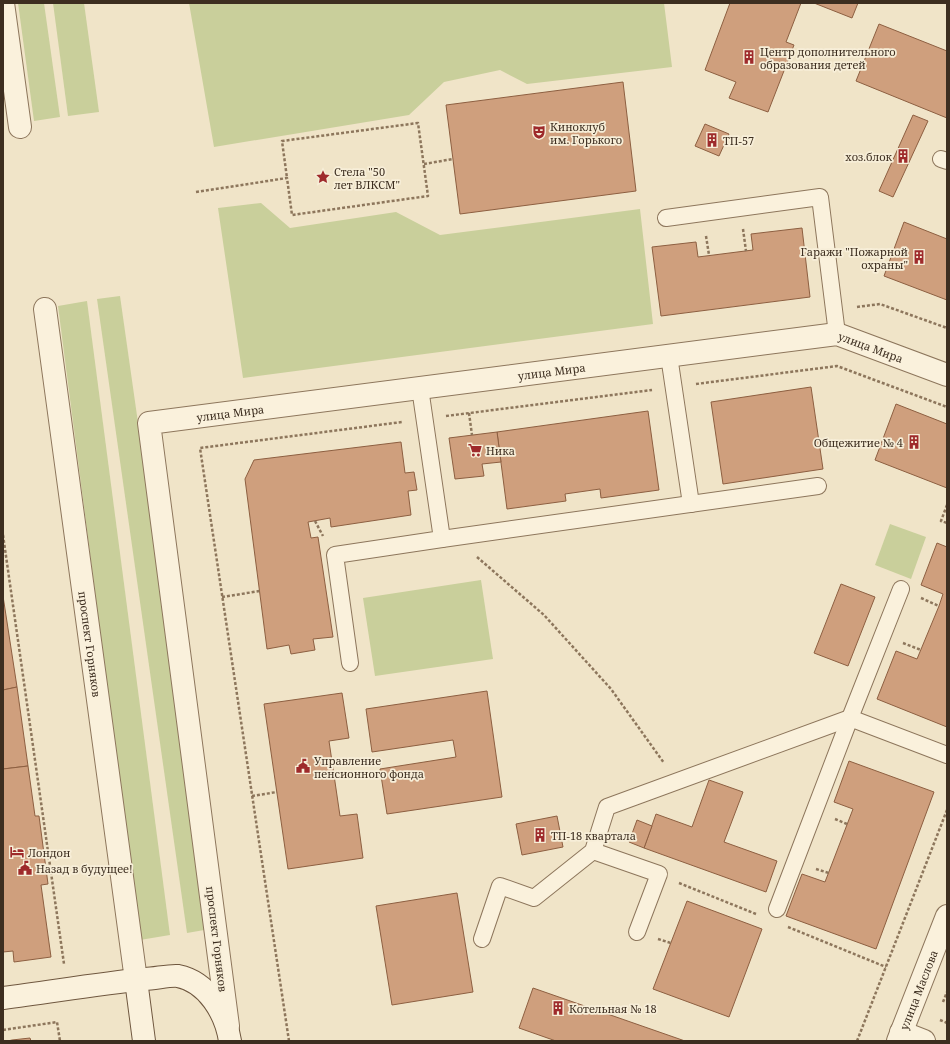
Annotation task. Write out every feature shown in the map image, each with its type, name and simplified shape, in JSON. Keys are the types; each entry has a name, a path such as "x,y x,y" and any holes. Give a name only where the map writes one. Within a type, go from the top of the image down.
{"street":[{"path":"3,3 20,127"},
{"name":"проспект Горняков","path":"45,308 144,1041"},
{"name":"улица Мира","path":"149,423 837,334 947,375"},
{"name":"проспект Горняков","path":"149,423 229,1034"},
{"name":"улица Маслова","path":"900,1037 947,916"},
{"name":"проспект Горняков","path":"136,980 178,976 199,985 216,1002 229,1034"},
{"path":"3,998 136,980"},
{"path":"900,1037 924,1041"}],"lane":[{"path":"666,218 820,197 837,334"},
{"path":"670,356 691,504"},
{"path":"420,388 448,538"},
{"path":"350,663 335,555 818,486"},
{"path":"777,909 901,589"},
{"path":"482,939 500,886 534,898 593,851 607,806 850,718 947,755"},
{"path":"593,851 659,874 637,932"}],"path":[{"path":"418,123 428,196 292,215 287,178 282,141 418,123"},
{"path":"424,164 453,159"},
{"path":"196,192 287,178"},
{"path":"469,413 472,435"},
{"path":"947,505 941,521 947,523"},
{"path":"3,535 46,852 64,965"},
{"path":"448,538 544,615 611,689 677,781"},
{"path":"222,597 260,591"},
{"path":"252,796 277,792"},
{"path":"857,1041 947,810"},
{"path":"942,1005 947,992"},
{"path":"937,1018 947,1022"},
{"path":"3,1030 57,1022 60,1041"}],"green space":[{"path":"18,3 44,3 60,117 34,121"},
{"path":"53,3 84,3 99,112 68,116"},
{"path":"189,3 664,3 672,67 527,84 500,70 444,82 409,115 214,147"},
{"path":"261,203 290,228 396,212 440,235 640,209 653,324 243,378 218,208"},
{"path":"120,296 210,929 187,933 97,299"},
{"path":"87,301 170,935 140,940 58,306"},
{"path":"890,524 926,537 911,579 875,565"},
{"path":"481,580 493,659 375,676 363,598"}],"building":[{"name":"Центр дополнительного образования детей","path":"730,3 801,3 786,42 794,45 768,112 729,98 736,82 705,70"},
{"name":"Центр дополнительного образования детей","path":"814,3 858,3 852,18"},
{"path":"879,24 947,51 947,118 856,81"},
{"name":"Киноклуб им. Горького","path":"623,82 636,191 460,214 446,105"},
{"name":"хоз.блок","path":"913,115 928,121 893,197 879,191"},
{"name":"ТП-57","path":"705,124 729,134 719,156 695,146"},
{"name":"Гаражи \"Пожарной охраны\"","path":"904,222 947,239 947,300 884,276"},
{"path":"802,228 810,297 661,316 652,247 696,242 698,257 753,250 751,234"},
{"path":"811,387 823,469 723,484 711,402"},
{"name":"Общежитие № 4","path":"896,404 947,424 947,488 875,460"},
{"path":"648,411 659,490 601,498 600,489 565,494 566,501 507,509 497,432"},
{"name":"Ника","path":"497,432 501,462 482,464 484,476 455,479 449,438"},
{"path":"401,442 405,473 414,472 417,490 408,491 411,515 331,527 330,518 308,522 311,538 318,537 333,637 313,639 315,650 291,654 289,645 267,649 245,479 254,460"},
{"path":"937,543 947,547 947,727 877,699 896,651 917,659 939,606 943,594 921,585"},
{"path":"841,584 875,597 848,666 814,653"},
{"path":"3,596 17,687 3,690"},
{"path":"17,687 28,766 3,769 3,690"},
{"path":"487,691 502,797 387,814 380,769 456,757 453,740 372,752 366,709"},
{"name":"Управление пенсионного фонда","path":"342,693 349,738 329,741 340,816 357,814 363,858 288,869 264,704"},
{"path":"849,761 934,792 876,949 786,916 802,874 825,882 853,809 834,802"},
{"name":"Назад в будущее!","path":"28,766 35,816 39,816 48,884 41,885 51,957 14,962 13,951 3,952 3,769"},
{"path":"709,780 743,792 724,842 777,861 766,892 644,848 656,814 692,827"},
{"name":"ТП-18 квартала","path":"557,816 563,847 522,855 516,824"},
{"path":"637,820 652,826 644,848 629,842"},
{"path":"457,893 473,992 392,1005 376,906"},
{"path":"687,901 762,929 729,1017 653,989"},
{"name":"Котельная № 18","path":"533,988 685,1041 556,1041 519,1028"},
{"path":"30,1038 31,1041 8,1041 12,1040"}],"place":[{"name":"Центр дополнительного образования детей","path":"749,57"},
{"name":"Киноклуб им. Горького","path":"539,132"},
{"name":"ТП-57","path":"712,140"},
{"name":"хоз.блок","path":"903,156"},
{"name":"Стела \"50 лет ВЛКСМ\"","path":"323,177"},
{"name":"Гаражи \"Пожарной охраны\"","path":"919,257"},
{"name":"Общежитие № 4","path":"914,442"},
{"name":"Ника","path":"475,450"},
{"name":"Управление пенсионного фонда","path":"303,766"},
{"name":"ТП-18 квартала","path":"540,835"},
{"name":"Лондон","path":"17,852"},
{"name":"Назад в будущее!","path":"25,868"},
{"name":"Котельная № 18","path":"558,1008"}]}
